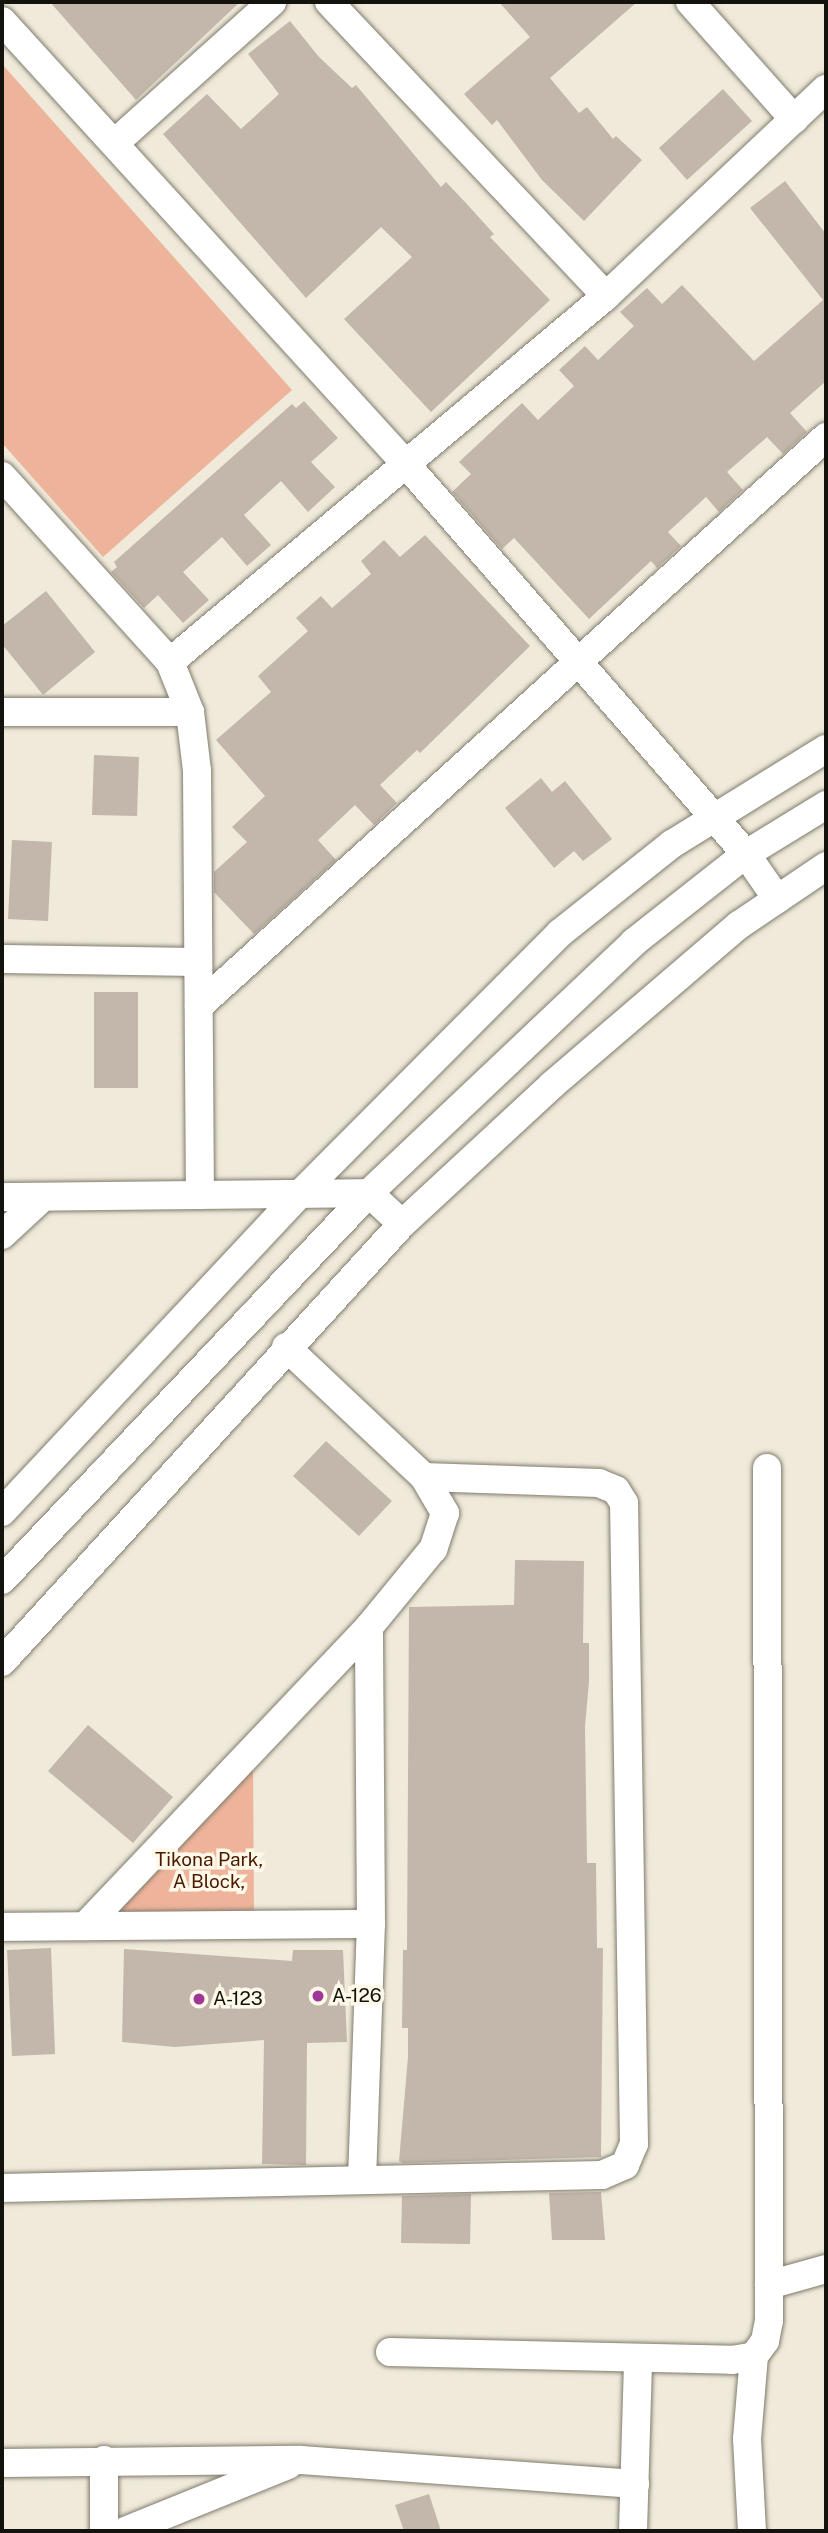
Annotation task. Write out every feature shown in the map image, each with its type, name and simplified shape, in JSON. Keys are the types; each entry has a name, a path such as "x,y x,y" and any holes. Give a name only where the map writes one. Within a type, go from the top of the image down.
{"street":[{"path":"116,142 272,2"},
{"path":"329,2 606,296"},
{"path":"690,2 794,119"},
{"path":"2,21 116,142 405,463 575,663 746,854 777,899"},
{"path":"170,662 606,296 826,89"},
{"path":"199,1006 826,437"},
{"path":"2,476 170,662 190,712 197,771 200,1195"},
{"path":"2,712 190,712"},
{"path":"2,1512 300,1194 560,933 618,884 712,818 826,749"},
{"path":"2,1580 369,1193 634,942 746,854 826,805"},
{"path":"2,1662 286,1347 402,1224 552,1084 739,925 826,866"},
{"path":"2,959 198,962"},
{"path":"2,1197 369,1193 402,1224"},
{"path":"2,1235 43,1198"},
{"path":"85,1926 369,1627 442,1532 445,1513 424,1477 286,1347"},
{"path":"752,2531 747,2439 754,2356 765,2341 769,2285 767,1468"},
{"path":"2,2188 602,2175 625,2165 634,2144 624,1503 616,1490 600,1483 424,1477"},
{"path":"362,2180 371,1924 369,1627"},
{"path":"2,1927 371,1924"},
{"path":"769,2285 826,2269"},
{"path":"390,2352 638,2359 754,2356"},
{"path":"633,2531 638,2359"},
{"path":"104,2460 104,2531"},
{"path":"2,2463 300,2460 635,2484"},
{"path":"125,2531 300,2460"}],"green space":[{"path":"2,64 292,390 103,557 2,443"},
{"name":"Tikona Park, A Block,","path":"253,1761 254,1915 103,1919"}],"building":[{"path":"50,2 240,2 136,100"},
{"path":"499,2 637,2 550,78 579,113 587,107 613,139 616,136 642,160 584,221 542,180 497,120 492,125 464,94 530,37"},
{"path":"290,21 319,57 352,88 356,85 441,187 446,182 494,234 490,237 550,300 431,412 344,319 412,257 381,227 306,298 163,134 207,94 241,129 279,94 248,54"},
{"path":"723,89 752,121 687,180 659,148"},
{"path":"785,181 826,234 826,381 790,413 807,432 783,454 767,437 727,472 743,490 719,512 706,497 668,532 681,546 657,568 651,561 589,619 514,538 502,549 452,492 471,474 459,462 522,403 538,420 574,386 559,370 585,346 598,360 634,326 620,312 647,288 662,304 682,285 754,361 823,300 750,208"},
{"path":"304,401 338,438 311,462 335,487 308,512 281,481 244,515 271,545 247,566 222,537 183,572 209,600 183,623 158,595 144,608 111,572 117,567 114,562 292,404 296,408"},
{"path":"425,535 530,646 420,753 417,750 380,785 397,803 374,825 355,805 318,840 336,860 254,934 214,892 214,872 247,842 232,827 265,796 216,740 271,692 258,676 308,631 296,618 321,596 332,608 371,574 361,561 384,540 400,557"},
{"path":"46,591 95,652 43,695 2,644 2,626"},
{"path":"94,755 139,757 137,816 92,815"},
{"path":"541,778 552,792 565,781 612,839 583,861 574,851 554,868 505,808"},
{"path":"12,840 52,842 48,921 8,919"},
{"path":"94,992 138,992 138,1088 94,1088"},
{"path":"326,1441 392,1501 359,1536 293,1476"},
{"path":"515,1560 584,1561 583,1643 589,1643 585,1726 587,1863 596,1863 597,1948 603,1948 601,2157 403,2163 399,2161 408,2057 408,2028 402,2028 403,1950 407,1950 409,1607 514,1605"},
{"path":"88,1725 173,1797 133,1843 48,1771"},
{"path":"51,1948 55,2054 12,2056 7,1950"},
{"path":"124,1949 292,1961 293,1950 343,1950 347,2042 307,2043 306,2165 262,2164 264,2040 175,2047 122,2042"},
{"path":"601,2192 605,2240 552,2240 549,2193"},
{"path":"471,2194 470,2244 401,2243 402,2196"},
{"path":"429,2494 441,2531 404,2531 395,2505"}],"place":[{"name":"A-126","path":"318,1996"},
{"name":"A-123","path":"199,1999"}]}
